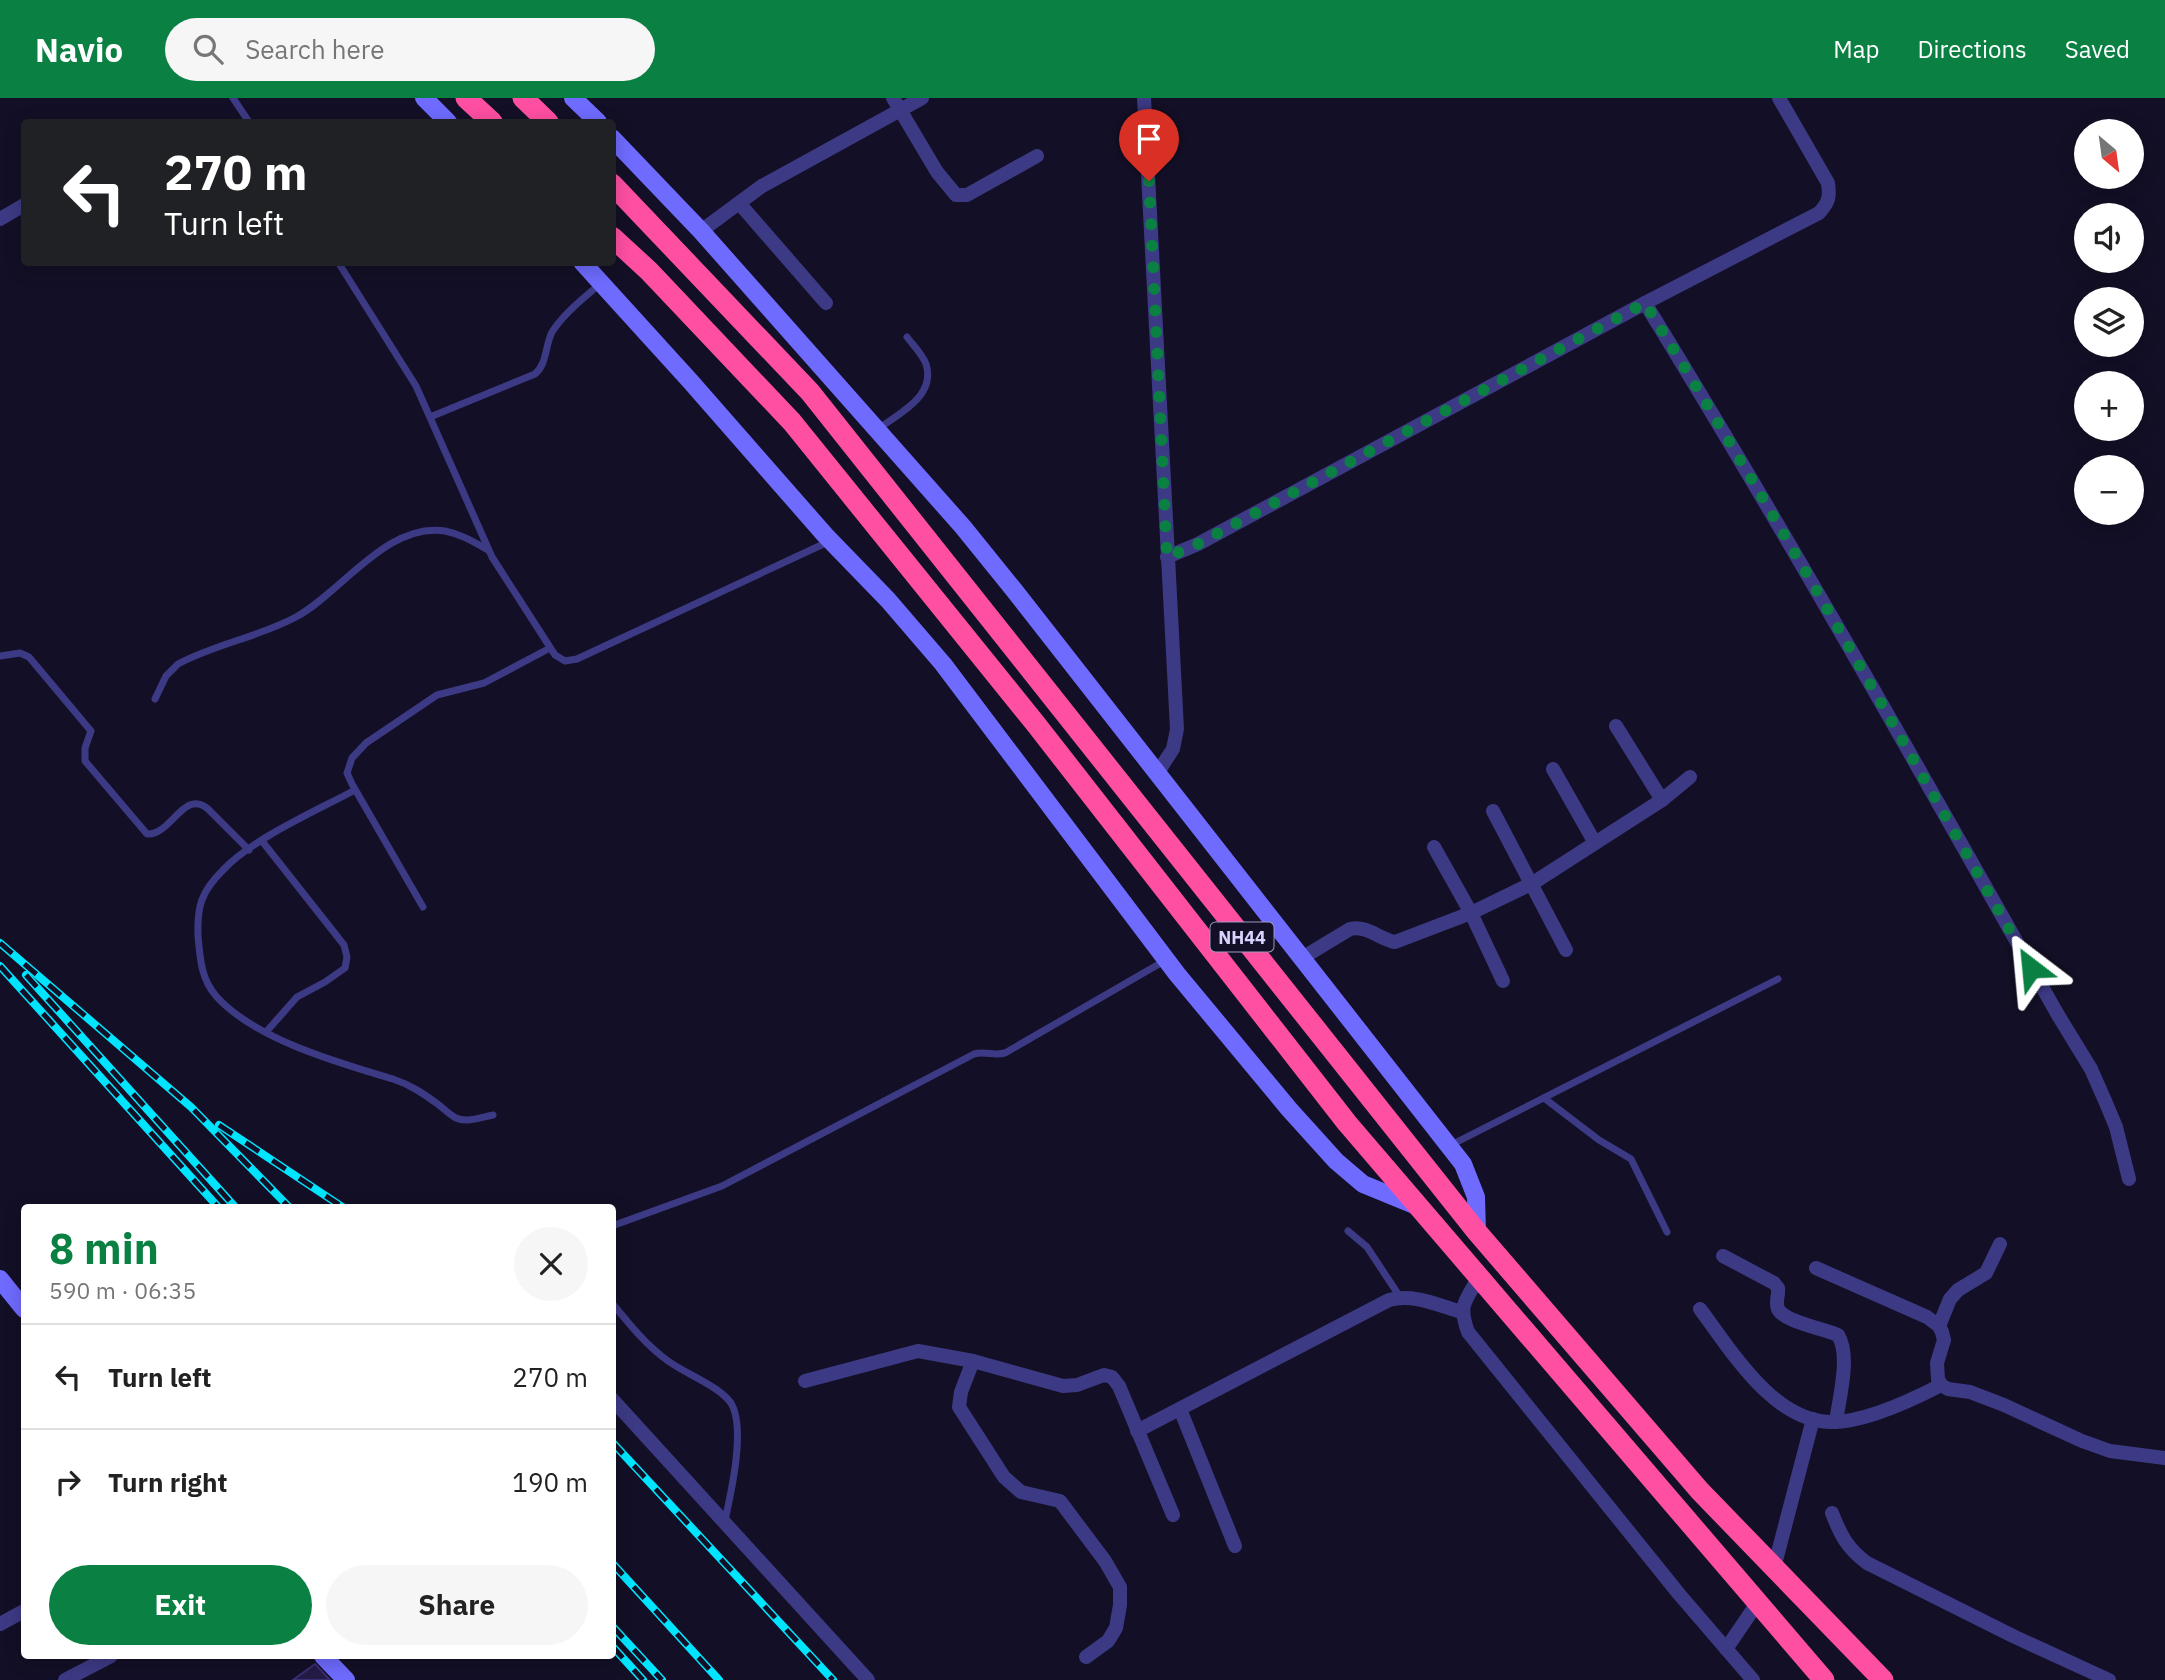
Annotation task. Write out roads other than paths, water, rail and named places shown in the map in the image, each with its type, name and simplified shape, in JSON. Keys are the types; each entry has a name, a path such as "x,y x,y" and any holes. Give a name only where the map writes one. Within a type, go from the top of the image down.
{"highway":[{"path":"466,98 489,119"},
{"path":"523,98 545,119"},
{"name":"NH44","path":"616,188 810,392 1477,1232 1700,1491 1882,1680"},
{"name":"NH44","path":"616,241 649,271 792,422 1035,723 1347,1123 1825,1680"}],"street":[{"path":"424,98 445,119"},
{"path":"573,98 595,119"},
{"path":"701,231 762,186 897,104 922,98"},
{"path":"1144,98 1177,729 1173,749 1158,772"},
{"path":"1167,557 1198,544 1645,303 1819,213 1830,197 1828,183 1779,98"},
{"path":"897,104 937,172 956,195 967,194 1037,156"},
{"path":"616,142 701,231 963,527 1158,772 1463,1164 1476,1197 1477,1232"},
{"path":"739,203 826,303"},
{"path":"0,219 21,207"},
{"path":"586,266 943,664 1167,960 1289,1109 1336,1161 1363,1184 1419,1207"},
{"path":"1645,303 1738,454 2058,1016 2091,1069 2116,1127 2129,1179"},
{"path":"1616,726 1662,800"},
{"path":"1553,769 1595,843"},
{"path":"1302,958 1350,929 1359,927 1384,940 1395,942 1471,913 1533,883 1662,800 1690,777"},
{"path":"1493,811 1566,950"},
{"path":"1434,847 1471,913 1503,981"},
{"path":"1938,1325 1950,1299 1958,1290 1986,1273 2000,1244"},
{"path":"1723,1256 1774,1283 1778,1288 1777,1304 1781,1314 1839,1335 1844,1357 1836,1422"},
{"path":"1816,1268 1938,1325 1944,1340 1937,1363 1938,1379 1941,1385 1948,1389 1970,1392 2004,1405 2081,1441 2110,1451 2165,1458"},
{"path":"1479,1277 1461,1312 1468,1332 1753,1680"},
{"path":"0,1279 21,1305"},
{"path":"1137,1431 1389,1300 1400,1297 1419,1299 1461,1312"},
{"path":"1700,1309 1739,1361 1770,1396 1813,1419 1836,1422 1885,1410 1941,1385"},
{"path":"805,1381 918,1351 973,1361 1063,1385 1077,1385 1104,1375 1112,1377 1119,1386 1173,1515"},
{"path":"973,1361 961,1392 959,1407 1004,1478 1021,1492 1060,1501 1105,1561 1120,1587 1121,1605 1116,1628 1108,1641 1086,1657"},
{"path":"616,1403 868,1680"},
{"path":"1180,1409 1235,1546"},
{"path":"1774,1568 1813,1419"},
{"path":"1832,1513 1839,1533 1850,1551 1867,1563 2015,1637 2109,1680"},
{"path":"1726,1649 1758,1602"},
{"path":"0,1624 21,1613"},
{"path":"65,1680 105,1659"},
{"path":"326,1659 346,1680"}],"lane":[{"path":"233,98 247,119"},
{"path":"341,266 416,386 489,550 550,648 565,661 577,659 830,541"},
{"path":"430,417 535,374 542,366 546,348 563,317 601,283"},
{"path":"877,430 917,400 926,389 926,362 907,337"},
{"path":"155,699 166,676 178,664 295,618 380,551 412,534 444,531 462,536 489,550"},
{"path":"423,907 355,790 347,773 352,758 366,743 437,695 484,683 550,648"},
{"path":"0,656 20,653 29,657 91,731 85,748 85,761 147,834 159,831 187,806 195,802 202,803 248,850"},
{"path":"355,790 262,841 224,868 207,888 197,911 200,964 215,995 237,1016 266,1032 334,1061 416,1088 455,1118 465,1120 493,1115"},
{"path":"262,841 344,945 347,957 345,968 326,982 297,997 266,1032"},
{"path":"616,1225 722,1186 974,1054 983,1051 998,1055 1005,1053 1167,960"},
{"path":"1449,1146 1778,979"},
{"path":"1545,1098 1599,1140 1631,1159 1667,1231"},
{"path":"1348,1231 1367,1247 1400,1297"},
{"path":"616,1308 643,1341 669,1362 723,1395 732,1405 737,1451 724,1522"}],"railway":[{"path":"0,943 191,1107 286,1204"},
{"path":"0,966 215,1204"},
{"path":"26,975 232,1204"},
{"path":"219,1125 338,1204"},
{"path":"616,1446 833,1680"},
{"path":"616,1567 719,1680"},
{"path":"616,1630 662,1680"},
{"path":"616,1650 643,1680"}]}
